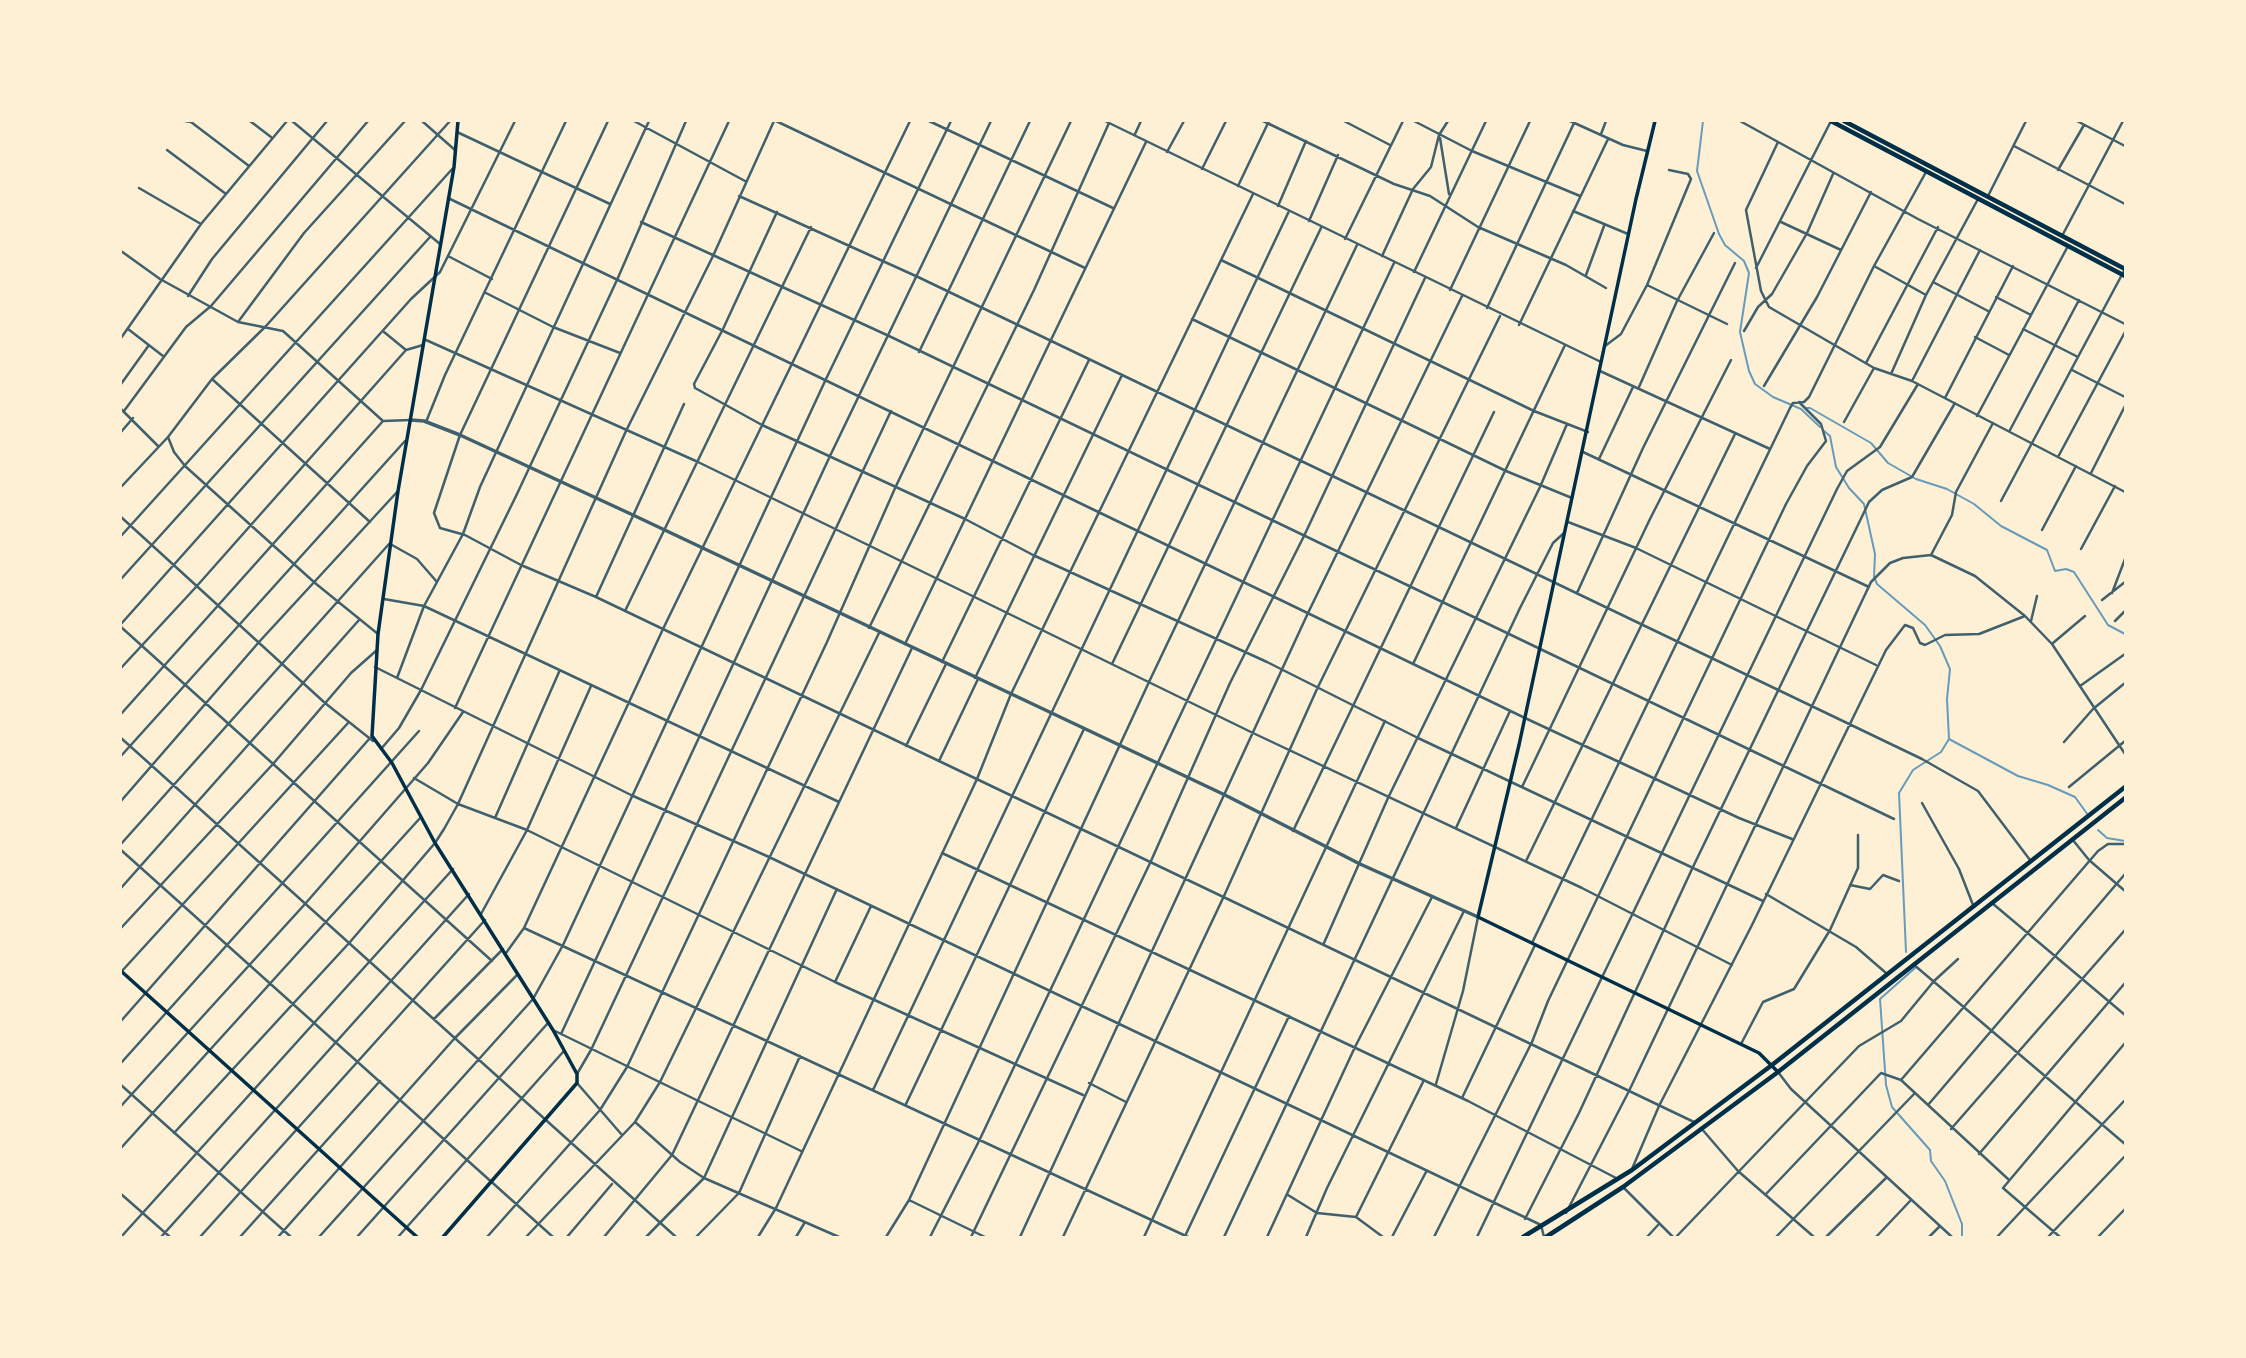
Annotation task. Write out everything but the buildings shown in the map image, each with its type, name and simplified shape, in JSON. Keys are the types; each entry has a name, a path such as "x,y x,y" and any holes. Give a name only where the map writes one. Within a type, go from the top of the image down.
{"main road":[{"path":"443,1237 577,1083 577,1074 554,1030 435,843 404,790 392,763 371,740 378,634 405,441 454,167 458,121"},
{"path":"1655,121 1628,234 1525,718 1478,917 1741,1044 1778,1072"},
{"path":"1831,121 2068,246 2124,272"},
{"path":"1844,121 1988,196 2124,272"},
{"path":"1523,1237 1632,1170 1772,1065 2125,787"},
{"path":"1545,1237 1623,1187 1778,1072 2125,798"},
{"path":"121,972 417,1237"}],"street":[{"path":"185,121 191,122 249,166"},
{"path":"250,121 271,137"},
{"path":"121,338 201,224 287,121"},
{"path":"292,121 440,244"},
{"path":"188,296 212,259 327,121"},
{"path":"159,447 133,418 122,410 186,327 211,306 335,156 368,121"},
{"path":"238,322 288,253 405,121"},
{"path":"422,121 455,150"},
{"path":"121,487 168,437 212,379 266,326 450,121"},
{"path":"492,961 139,646 121,626 171,566 411,299 432,281 449,257 515,121"},
{"path":"426,422 566,121"},
{"path":"608,121 550,249 460,435 434,517 445,531 463,534 490,546 521,565 596,597 799,696 875,729 1694,1122"},
{"path":"635,121 745,181"},
{"path":"397,678 424,606 463,534 496,453 649,121"},
{"path":"381,749 399,728 421,690 455,620 617,280 686,121"},
{"path":"455,708 729,121"},
{"path":"174,1133 349,942 435,843 458,804 625,431 687,312 745,181 775,121 1084,268"},
{"path":"434,1019 505,951 524,928 631,703 663,629 910,121"},
{"path":"929,121 1114,208"},
{"path":"319,1237 533,999 563,945 826,379 951,121"},
{"path":"561,1034 803,513 991,121"},
{"path":"919,352 1030,121"},
{"path":"486,1237 600,1110 626,1067 839,614 896,486 1071,121"},
{"path":"1135,135 1141,121"},
{"path":"1167,152 1184,121"},
{"path":"1202,169 1226,121"},
{"path":"1263,121 1413,189 1478,227 1586,275 1606,288"},
{"path":"1344,121 1390,145"},
{"path":"1345,239 1403,121"},
{"path":"1414,121 1472,151 1580,196"},
{"path":"1381,256 1413,189 1431,167 1439,135 1448,121"},
{"path":"1414,272 1486,121"},
{"path":"1450,290 1530,121"},
{"path":"1487,309 1548,181 1573,121 1608,139 1647,151"},
{"path":"1600,135 1606,121"},
{"path":"1740,121 1833,174 1871,191 1904,211 2125,324"},
{"path":"1756,268 1831,121"},
{"path":"1988,196 2026,121"},
{"path":"2077,121 2125,146"},
{"path":"2062,236 2123,121"},
{"path":"869,628 1051,253 1079,193 1107,122 1500,316 1601,362"},
{"path":"1238,186 1269,122"},
{"path":"2057,170 2084,124"},
{"path":"457,132 610,204"},
{"path":"1439,135 1449,197"},
{"path":"1519,325 1608,139"},
{"path":"1278,206 1307,141"},
{"path":"905,645 1146,142"},
{"path":"1778,142 1746,210 1764,302 1798,326 1874,368 1912,381 2125,490"},
{"path":"2014,146 2125,204"},
{"path":"167,150 226,195"},
{"path":"1309,221 1338,155"},
{"path":"121,536 454,167"},
{"path":"1605,346 1621,334 1647,285 1691,179 1688,174 1669,170"},
{"path":"1462,1098 1563,878 1790,408 1793,403 1804,402 1809,397 1874,266 1927,171"},
{"path":"1744,331 1772,294 1807,233 1833,174"},
{"path":"139,188 201,224"},
{"path":"1764,386 1871,191"},
{"path":"758,1237 776,1208 977,779 1011,694 1069,571 1253,194"},
{"path":"739,196 1017,324 1922,758 1978,791 2030,860"},
{"path":"447,198 1510,711 1755,826 1793,839"},
{"path":"1891,374 1926,295 1979,198"},
{"path":"873,1090 1052,714 1079,648 1289,211"},
{"path":"1573,211 1628,234"},
{"path":"777,212 751,272 694,386 762,425 896,486 1033,555 1214,638 1661,855 1763,901"},
{"path":"641,222 889,336 1894,819"},
{"path":"1780,222 1841,250"},
{"path":"1586,275 1604,226"},
{"path":"625,611 811,227"},
{"path":"1112,664 1322,227"},
{"path":"1866,363 1938,227"},
{"path":"1638,389 1677,301 1714,233"},
{"path":"121,579 430,237"},
{"path":"886,1237 909,1200 1149,682 1357,245"},
{"path":"1977,416 2068,246"},
{"path":"1912,381 1981,250"},
{"path":"121,251 188,296 238,322 283,331 383,421"},
{"path":"449,257 492,279"},
{"path":"1221,260 1534,411 1588,432"},
{"path":"930,1237 979,1141 1185,699 1394,262"},
{"path":"1577,593 1631,473 1735,263"},
{"path":"1874,266 1926,295"},
{"path":"1945,398 2013,266"},
{"path":"2001,501 2124,272"},
{"path":"971,1237 1425,278"},
{"path":"1933,282 1989,310"},
{"path":"1647,285 1727,324"},
{"path":"486,293 521,308 553,327 620,352"},
{"path":"1020,1237 1308,613 1369,493 1462,296"},
{"path":"1996,297 2031,314"},
{"path":"2010,431 2079,300"},
{"path":"1063,1237 1224,896 1317,690 1500,316"},
{"path":"1192,319 1506,471 1573,499"},
{"path":"128,329 163,356"},
{"path":"2023,329 2078,357"},
{"path":"383,332 406,350"},
{"path":"2058,457 2125,332"},
{"path":"1975,337 2009,355"},
{"path":"424,339 698,462 1253,733 1563,878 1732,965"},
{"path":"121,384 149,345"},
{"path":"121,668 406,350 423,345"},
{"path":"1413,664 1565,345"},
{"path":"906,746 973,598 1089,359"},
{"path":"1522,787 1636,548 1731,360"},
{"path":"1844,422 1874,368"},
{"path":"2071,370 2125,397"},
{"path":"1600,371 1770,449"},
{"path":"939,761 1005,613 1122,375"},
{"path":"212,379 370,522"},
{"path":"1477,1237 1843,477 1854,465 1880,447 1917,384"},
{"path":"1600,459 1633,387"},
{"path":"1434,1237 1532,1042 1567,961 1714,659 1769,539 1807,466 1826,441 1821,424 1798,402"},
{"path":"1525,1219 1667,930 1692,869 1869,502 1882,490 1912,477 1955,403"},
{"path":"596,597 684,404"},
{"path":"2091,473 2124,415 2125,406"},
{"path":"577,1074 591,1051 891,411"},
{"path":"1293,831 1494,412"},
{"path":"121,432 133,418"},
{"path":"121,713 383,421 411,419 426,422 460,435 594,500 633,515 1225,795 1260,816 1360,864 1478,917 1458,1010 1435,1085"},
{"path":"1931,555 1952,515 1955,494 1993,423"},
{"path":"1324,943 1388,797 1540,487 1567,424"},
{"path":"1526,861 1735,434"},
{"path":"168,437 174,452 185,466 206,482 315,583 378,634"},
{"path":"121,756 347,502 405,441"},
{"path":"1583,452 1699,504 1869,587"},
{"path":"2042,530 2076,466"},
{"path":"2081,549 2115,486"},
{"path":"121,801 259,642 398,491"},
{"path":"121,517 171,566 348,723 371,740 121,1021"},
{"path":"1568,522 1636,548 1877,666"},
{"path":"1224,1237 1508,634 1553,543 1564,533"},
{"path":"121,844 392,542 416,559 437,582"},
{"path":"1566,1213 1629,1091 1666,1008 1874,577 1890,564 1903,558 1931,555 1975,576 2031,621 2052,644 2125,754"},
{"path":"2112,593 2125,559"},
{"path":"2102,600 2125,582"},
{"path":"2031,621 2037,596"},
{"path":"384,599 424,606 839,802"},
{"path":"2115,621 2125,611"},
{"path":"1632,1170 1659,1106 1732,965 1877,666 1905,625 1913,628 1920,643 1925,645 1945,635 1979,634 2025,616"},
{"path":"2052,644 2085,616"},
{"path":"121,887 359,620"},
{"path":"526,1237 635,1122 660,1082 879,633"},
{"path":"604,1237 636,1202 672,1155 912,648"},
{"path":"121,928 273,764 324,702 377,650"},
{"path":"2080,686 2125,654"},
{"path":"375,667 491,726 560,757 631,795 733,840 1461,1186 1541,1225 1545,1237"},
{"path":"495,818 559,672"},
{"path":"2064,742 2093,709 2125,683"},
{"path":"481,914 527,830 592,686"},
{"path":"1455,829 1510,711"},
{"path":"121,1106 359,842 414,778 463,712"},
{"path":"1144,1237 1385,721"},
{"path":"121,972 348,723"},
{"path":"906,1104 1084,729"},
{"path":"121,1063 419,731"},
{"path":"121,738 676,1237"},
{"path":"2069,787 2125,741"},
{"path":"414,778 458,804 527,830 835,982 1083,1096"},
{"path":"1922,803 1959,869 1973,905"},
{"path":"121,1148 421,817"},
{"path":"1741,1044 1763,1002 1794,989 1830,930 1859,864 1858,835"},
{"path":"2072,839 2090,860 2125,891"},
{"path":"1901,1080 2090,860 2108,844 2125,844"},
{"path":"121,850 553,1237"},
{"path":"942,853 1462,1098 1618,1180"},
{"path":"121,1237 453,869"},
{"path":"1927,1105 2125,874"},
{"path":"1850,885 1870,889 1883,875 1899,881"},
{"path":"646,1237 704,1178 837,890"},
{"path":"161,1237 469,894"},
{"path":"1766,894 1861,950 1886,973"},
{"path":"1267,1237 1355,1047 1433,896"},
{"path":"1992,903 2125,1015"},
{"path":"835,982 871,906"},
{"path":"1306,1237 1423,990 1464,911"},
{"path":"200,1237 485,920"},
{"path":"524,928 697,1006 906,1104 1048,1175 1186,1237 1289,1016"},
{"path":"1951,1129 2125,930"},
{"path":"1623,1187 1658,1225 1674,1237 1859,1046 1901,1021 1934,981 1958,959"},
{"path":"1913,964 2125,1144"},
{"path":"278,1237 454,1039 517,974"},
{"path":"1979,1154 2125,983"},
{"path":"357,1237 549,1023"},
{"path":"554,1030 591,1051 801,1151"},
{"path":"2060,1237 2003,1188 2125,1043"},
{"path":"398,1237 565,1050"},
{"path":"695,1237 738,1193 800,1056"},
{"path":"1778,1072 1805,1102 1952,1237"},
{"path":"1766,1194 1881,1073 1901,1080 2008,1179"},
{"path":"1356,1217 1424,1080"},
{"path":"240,1237 380,1081"},
{"path":"577,1083 622,1135"},
{"path":"1089,1083 1126,1102"},
{"path":"121,1085 291,1237"},
{"path":"1776,1237 1914,1094"},
{"path":"1997,1237 2104,1126 2125,1100"},
{"path":"635,1122 672,1155 704,1178 839,1237"},
{"path":"1701,1128 1738,1171 1814,1237"},
{"path":"2048,1237 2125,1156"},
{"path":"1392,1237 1427,1171"},
{"path":"1826,1237 1886,1177"},
{"path":"567,1237 613,1183"},
{"path":"121,1194 170,1237"},
{"path":"1288,1195 1317,1213 1356,1217 1383,1237"},
{"path":"909,1200 985,1237"},
{"path":"1875,1237 1911,1200"},
{"path":"2098,1237 2125,1209"},
{"path":"796,1237 805,1221"},
{"path":"1647,1237 1658,1225"},
{"path":"1929,1237 1940,1226"}],"waterway":[{"path":"1703,121 1697,171 1719,234 1725,245 1744,261 1749,273 1740,332 1749,371 1755,384 1773,397 1801,409 1820,427"},
{"path":"1805,408 1810,408 1871,443 1888,463 1916,479 1947,489 1974,504 2001,526 2047,550 2055,571 2066,569 2074,572 2108,625 2125,634"},
{"path":"1824,431 1830,436 1836,467 1849,488 1864,504 1875,554 1874,577 1877,584 1925,625 1940,646 1950,669 1947,699 1949,739 1941,752 1913,770 1899,793 1906,952"},
{"path":"1949,739 2018,776 2075,797 2088,815"},
{"path":"2098,830 2107,838 2125,841"},
{"path":"1915,968 1880,999 1886,1085 1892,1107 1930,1150 1931,1161 1945,1181 1962,1224 1962,1237"}]}
